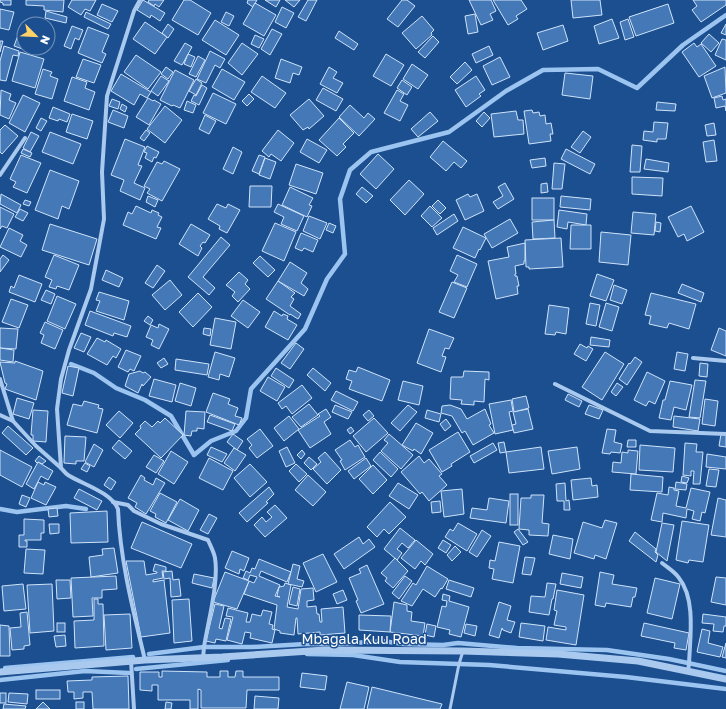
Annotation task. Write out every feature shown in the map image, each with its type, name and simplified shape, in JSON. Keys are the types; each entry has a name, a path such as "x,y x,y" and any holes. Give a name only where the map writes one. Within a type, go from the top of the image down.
{"street":[{"path":"61,468 57,409 61,379 69,350 91,289 104,219 102,172 106,96 134,11 140,0"},
{"path":"0,175 25,138"},
{"path":"693,358 726,361"},
{"path":"0,379 13,420 36,446 68,475 102,493 113,502 118,509 123,561 145,660"},
{"path":"555,384 650,431 726,434"},
{"path":"0,415 13,420"},
{"path":"113,502 128,505 134,511 161,524 208,540 215,555 216,570 203,658"},
{"path":"662,563 679,578 687,593 691,617 690,664 688,671"},
{"name":"Mbagala Kuu Road","path":"0,672 145,660 203,658 324,650 463,651 580,656 638,661 726,679"},
{"path":"131,661 134,709"}],"lane":[{"path":"450,709 463,651"}],"building":[{"path":"0,0 11,0 11,5 3,5"},
{"path":"26,0 64,0 63,12 44,10 44,6 26,5"},
{"path":"72,0 96,0 90,11 85,9 81,15 68,7"},
{"path":"143,0 165,13 160,21 151,15 150,18 137,10"},
{"path":"149,0 164,0 159,7 148,2"},
{"path":"184,0 190,0 211,13 198,35 172,20"},
{"path":"248,0 257,0 253,7 247,3"},
{"path":"265,0 280,0 276,7"},
{"path":"285,0 300,0 294,7"},
{"path":"308,0 317,0 306,21 298,17"},
{"path":"402,0 407,0 415,6 398,27 387,19"},
{"path":"469,0 491,0 496,11 490,14 493,20 481,25"},
{"path":"493,0 521,0 527,9 516,16 518,19 508,25"},
{"path":"571,0 600,0 602,15 573,18"},
{"path":"693,0 726,0 726,5 701,22 692,10 697,6"},
{"path":"255,3 276,15 264,36 243,24"},
{"path":"102,4 118,11 112,22 97,15"},
{"path":"668,4 674,23 636,36 629,17"},
{"path":"282,7 294,13 286,28 275,22"},
{"path":"0,9 14,12 9,30 0,28"},
{"path":"46,11 67,17 66,23 56,21 56,16 45,16"},
{"path":"86,12 111,24 108,29 84,17"},
{"path":"226,12 234,16 229,26 221,22"},
{"path":"475,14 478,32 468,34 465,16"},
{"path":"422,16 434,30 431,33 432,35 416,49 402,33"},
{"path":"612,19 619,38 599,44 594,26"},
{"path":"628,19 634,37 625,40 620,22"},
{"path":"215,20 239,35 226,55 202,40"},
{"path":"145,22 167,37 155,54 133,39"},
{"path":"168,24 174,29 168,38 162,33"},
{"path":"726,24 726,35 721,33"},
{"path":"563,25 568,41 543,50 537,33"},
{"path":"72,26 83,30 79,40 75,38 71,49 64,46"},
{"path":"88,27 109,35 102,52 106,54 102,63 78,53"},
{"path":"272,29 282,34 270,55 261,49"},
{"path":"339,31 358,44 354,50 335,38"},
{"path":"709,34 719,43 711,52 701,43"},
{"path":"255,35 264,39 259,48 251,44"},
{"path":"433,36 439,42 425,58 418,52"},
{"path":"722,39 726,40 726,60 715,55"},
{"path":"0,41 3,41 0,52"},
{"path":"185,43 192,47 182,65 174,61"},
{"path":"242,43 258,54 242,75 228,63"},
{"path":"694,43 697,47 701,44 716,66 699,77 682,52"},
{"path":"4,46 16,50 16,56 13,55 6,81 0,80 0,61"},
{"path":"489,46 493,55 476,63 472,54"},
{"path":"210,51 225,59 220,68 215,65 206,83 197,79"},
{"path":"188,54 195,57 191,67 184,64"},
{"path":"386,54 404,65 391,86 373,76"},
{"path":"136,55 161,72 148,89 124,72"},
{"path":"19,56 34,56 44,59 35,88 12,81"},
{"path":"198,56 205,60 196,77 189,74"},
{"path":"500,57 510,77 492,85 483,66"},
{"path":"83,59 101,65 94,83 76,77"},
{"path":"281,59 302,67 299,75 293,73 290,83 275,78"},
{"path":"465,62 472,70 457,84 450,77"},
{"path":"412,64 428,75 418,89 403,79"},
{"path":"166,67 173,72 168,79 161,74"},
{"path":"329,67 337,72 333,78 343,83 337,93 320,84"},
{"path":"725,67 726,93 712,98 704,76"},
{"path":"43,69 52,72 50,76 58,79 52,99 35,94"},
{"path":"222,69 245,82 234,100 212,87"},
{"path":"175,70 194,80 180,108 160,100"},
{"path":"565,73 593,76 590,99 562,95"},
{"path":"121,74 151,92 147,98 140,94 134,105 111,91"},
{"path":"161,76 169,81 158,96 151,91"},
{"path":"262,76 286,93 275,108 251,92"},
{"path":"476,76 485,90 479,94 481,96 466,107 455,90"},
{"path":"72,77 87,82 85,88 95,92 89,110 64,101"},
{"path":"196,79 202,83 196,95 189,91"},
{"path":"402,80 412,87 407,95 397,88"},
{"path":"202,85 207,88 199,105 191,101 194,95 196,96"},
{"path":"323,88 343,99 336,111 316,100"},
{"path":"1,90 11,94 9,100 16,103 9,119 0,115"},
{"path":"397,90 404,94 400,101 408,105 400,121 384,113"},
{"path":"213,93 236,104 226,124 203,113"},
{"path":"249,94 254,99 247,106 242,101"},
{"path":"23,95 40,103 25,132 9,123"},
{"path":"722,96 723,100 726,99 726,111 725,106 716,108 714,98"},
{"path":"148,98 161,104 149,125 136,117"},
{"path":"112,99 120,102 118,109 109,106"},
{"path":"309,99 324,116 309,129 308,127 303,130 290,115"},
{"path":"187,101 196,105 193,113 184,110"},
{"path":"657,102 676,104 675,111 656,110"},
{"path":"122,104 127,107 125,112 120,109"},
{"path":"350,105 364,118 368,113 375,119 359,136 339,117"},
{"path":"165,106 182,120 165,143 147,129"},
{"path":"53,107 70,114 67,122 49,118"},
{"path":"113,110 128,116 124,128 108,122"},
{"path":"532,110 533,113 539,112 540,116 545,115 546,124 551,123 553,134 550,134 551,141 529,144 524,111"},
{"path":"516,111 518,120 523,120 524,134 494,137 491,114"},
{"path":"430,112 438,121 418,137 411,129"},
{"path":"484,112 490,118 482,127 476,121"},
{"path":"72,114 93,121 87,139 66,132"},
{"path":"205,115 216,121 209,134 199,129"},
{"path":"41,118 47,121 41,131 36,128"},
{"path":"339,118 354,133 343,144 346,147 337,156 319,140"},
{"path":"654,122 668,123 666,139 657,139 657,142 643,140 644,131 653,132"},
{"path":"714,123 716,135 707,136 705,125"},
{"path":"5,125 18,136 2,154 0,152 0,130"},
{"path":"146,130 150,133 144,141 140,138"},
{"path":"278,130 294,143 281,161 271,154 269,157 262,151"},
{"path":"583,131 591,137 580,153 571,147"},
{"path":"31,132 39,136 30,152 23,148"},
{"path":"50,132 81,144 73,164 42,152"},
{"path":"125,139 145,147 138,165 142,166 134,183 145,188 140,200 120,191 124,180 111,175"},
{"path":"307,139 327,150 319,163 300,152"},
{"path":"714,140 717,161 706,162 703,142"},
{"path":"443,141 467,161 461,168 454,162 446,171 430,157"},
{"path":"632,145 642,146 640,172 630,172"},
{"path":"147,146 159,152 156,158 154,157 152,162 145,158 147,153 144,152"},
{"path":"233,147 242,152 233,174 223,169"},
{"path":"23,149 32,153 30,157 21,153"},
{"path":"566,149 595,164 590,174 561,159"},
{"path":"378,154 394,169 376,189 360,174"},
{"path":"21,155 41,163 27,193 13,187 16,182 10,179"},
{"path":"259,155 265,157 259,174 252,171"},
{"path":"265,158 276,162 270,179 259,175"},
{"path":"545,158 546,166 532,168 530,160"},
{"path":"646,159 669,163 668,172 644,169"},
{"path":"164,161 180,169 162,201 147,193 150,189 144,186 157,162 162,164"},
{"path":"554,163 565,164 562,189 552,189"},
{"path":"296,164 323,173 316,194 289,185"},
{"path":"50,170 79,181 69,209 62,206 58,219 35,210"},
{"path":"632,177 663,178 662,196 632,194"},
{"path":"409,180 424,194 405,215 390,200"},
{"path":"505,183 514,199 498,209 493,202 503,196 498,187"},
{"path":"547,183 548,192 541,193 541,184"},
{"path":"250,186 272,186 271,207 249,207"},
{"path":"290,187 313,198 309,205 312,206 307,217 282,205"},
{"path":"362,187 373,196 366,203 356,194"},
{"path":"1,194 21,205 17,213 0,204"},
{"path":"468,194 470,197 477,194 484,211 465,220 456,200"},
{"path":"148,196 158,200 155,207 146,202"},
{"path":"561,196 591,199 590,210 560,207"},
{"path":"532,198 554,198 554,220 532,220"},
{"path":"25,200 31,202 29,206 23,204"},
{"path":"438,200 446,208 440,214 432,206"},
{"path":"217,204 226,208 228,204 240,210 227,233 219,229 220,226 208,219"},
{"path":"278,204 304,216 297,231 281,224 284,217 274,212"},
{"path":"136,206 151,213 152,210 159,213 158,215 162,217 157,227 161,228 156,239 123,225 128,212 132,214"},
{"path":"430,206 442,218 432,227 421,216"},
{"path":"691,206 704,232 687,241 684,234 678,237 668,217"},
{"path":"0,207 14,214 7,228 2,226 0,229"},
{"path":"20,209 28,213 23,221 15,217"},
{"path":"559,210 587,214 586,225 568,222 567,229 557,227"},
{"path":"633,212 656,214 654,235 631,233"},
{"path":"454,214 458,221 437,235 433,228"},
{"path":"309,216 327,223 320,239 303,231"},
{"path":"510,219 518,233 492,248 484,234"},
{"path":"554,220 555,238 533,239 532,222"},
{"path":"656,222 661,223 660,232 655,231"},
{"path":"275,223 296,232 284,261 262,251"},
{"path":"329,223 336,226 333,233 326,230"},
{"path":"50,224 97,239 89,265 42,250"},
{"path":"191,224 210,235 205,243 203,242 200,246 202,248 198,256 179,244"},
{"path":"571,225 591,225 591,249 570,249"},
{"path":"463,227 486,238 475,258 453,248"},
{"path":"9,228 23,235 20,241 27,245 21,257 0,247"},
{"path":"601,232 631,235 628,265 599,262"},
{"path":"301,233 318,240 313,252 304,248 302,251 295,248"},
{"path":"221,237 230,245 203,277 215,288 209,295 188,277"},
{"path":"561,238 563,267 529,269 529,267 526,267 525,240"},
{"path":"525,243 524,264 515,266 515,276 517,276 519,286 517,286 518,294 496,299 488,261 509,257 507,247"},
{"path":"3,255 9,260 0,272 0,259"},
{"path":"54,255 79,265 69,290 57,286 56,289 49,287 52,280 45,277"},
{"path":"457,255 477,264 467,287 454,282 458,275 450,271"},
{"path":"260,256 275,270 268,277 253,263"},
{"path":"290,262 307,273 301,283 308,289 304,296 278,281"},
{"path":"157,265 165,271 153,288 145,283"},
{"path":"106,270 123,278 119,287 102,280"},
{"path":"239,272 248,280 245,284 250,289 238,302 232,296 235,292 226,285"},
{"path":"597,274 614,280 606,301 590,296"},
{"path":"19,275 42,284 35,302 9,292 11,286 14,288"},
{"path":"170,280 182,295 165,310 152,295"},
{"path":"278,281 295,293 291,297 294,299 290,306 301,314 298,319 266,299"},
{"path":"452,282 467,288 454,318 439,312"},
{"path":"682,284 704,293 701,302 678,293"},
{"path":"614,285 627,290 622,304 610,300"},
{"path":"46,290 55,294 51,304 41,300"},
{"path":"99,292 129,301 124,320 96,311 100,301 96,300"},
{"path":"198,293 212,307 193,327 179,312"},
{"path":"651,293 696,304 689,329 669,323 667,328 649,324 651,316 645,315"},
{"path":"57,296 76,304 65,329 47,321"},
{"path":"11,299 28,305 19,328 2,322"},
{"path":"243,300 260,312 248,328 231,316"},
{"path":"590,303 600,305 596,326 586,324"},
{"path":"606,303 619,307 612,331 599,327"},
{"path":"549,305 569,308 566,334 556,332 555,335 545,334"},
{"path":"90,311 131,326 127,337 114,333 113,336 85,325"},
{"path":"274,311 282,316 283,314 288,316 287,319 297,325 288,340 265,327"},
{"path":"148,316 153,320 150,325 144,321"},
{"path":"215,318 236,322 231,349 210,345"},
{"path":"45,322 63,330 55,349 41,343 44,335 40,333"},
{"path":"159,324 169,329 159,349 151,345 153,340 146,337 151,325 158,328"},
{"path":"0,328 18,329 16,349 0,348"},
{"path":"204,328 211,329 210,336 203,334"},
{"path":"719,328 726,331 726,356 711,350"},
{"path":"429,329 454,338 449,349 445,348 442,356 446,357 441,372 417,363"},
{"path":"81,333 91,337 84,352 74,348"},
{"path":"591,337 610,340 609,347 590,345"},
{"path":"97,338 105,342 106,340 121,349 116,358 113,356 107,365 87,354"},
{"path":"296,343 304,349 290,369 281,363"},
{"path":"580,344 587,348 588,346 593,349 586,361 574,354"},
{"path":"0,348 14,350 13,362 0,360"},
{"path":"126,350 141,356 134,371 130,369 128,372 118,367"},
{"path":"215,352 235,358 229,377 220,374 219,380 208,377"},
{"path":"605,352 624,364 602,400 582,387"},
{"path":"677,352 688,354 685,371 674,369"},
{"path":"635,357 642,362 627,385 619,379 629,363 630,364"},
{"path":"164,358 168,364 161,368 157,363"},
{"path":"176,359 209,364 207,375 175,370"},
{"path":"15,361 43,371 36,400 5,389 7,384 5,383 0,362 15,363"},
{"path":"700,363 708,364 707,377 699,376"},
{"path":"68,366 79,368 73,396 62,393"},
{"path":"358,367 390,380 382,401 349,389 352,381 346,379 349,370 356,372"},
{"path":"276,368 294,380 289,388 271,376"},
{"path":"313,368 331,383 325,391 307,375"},
{"path":"140,371 143,373 145,372 151,377 143,386 142,384 138,393 125,386 129,374"},
{"path":"464,371 489,372 489,380 485,379 484,402 474,401 474,405 461,404 462,400 450,399 451,377 463,377"},
{"path":"647,372 665,381 655,404 649,401 646,406 634,400"},
{"path":"268,377 285,387 277,401 260,391"},
{"path":"154,379 176,385 172,402 149,396"},
{"path":"695,380 706,381 700,418 689,417"},
{"path":"403,381 423,386 419,405 398,400"},
{"path":"670,381 692,385 686,410 674,407 671,420 659,418 663,400 665,400"},
{"path":"180,383 196,388 191,406 175,401"},
{"path":"617,383 623,387 616,396 611,392"},
{"path":"302,385 312,398 292,414 286,406 282,409 278,403"},
{"path":"336,391 358,402 353,411 331,400"},
{"path":"213,393 230,399 228,404 238,408 235,416 242,418 239,425 206,412"},
{"path":"568,394 582,401 579,407 565,400"},
{"path":"526,396 529,408 514,412 512,399"},
{"path":"17,398 34,403 29,419 13,414"},
{"path":"705,399 718,401 715,426 702,424"},
{"path":"511,400 513,411 509,412 513,430 495,434 489,404"},
{"path":"84,401 99,405 98,408 103,409 97,433 67,425 73,404 82,406"},
{"path":"309,404 318,415 301,427 292,417"},
{"path":"335,405 352,412 348,419 332,412"},
{"path":"408,405 417,412 400,431 391,423"},
{"path":"450,405 461,409 467,419 485,409 491,424 489,425 494,433 473,445 465,431 462,433 452,416 441,413 442,406"},
{"path":"589,405 603,410 599,419 585,414"},
{"path":"326,409 331,417 324,422 331,434 310,448 298,430 320,416 318,414"},
{"path":"528,409 533,429 514,433 512,425 516,424 513,412"},
{"path":"33,410 48,411 46,442 33,441 33,435 31,435"},
{"path":"369,410 374,416 368,421 363,415"},
{"path":"427,410 441,414 439,422 425,418"},
{"path":"119,411 133,423 120,438 106,425"},
{"path":"186,411 205,412 204,429 197,428 197,431 192,431 191,436 184,435"},
{"path":"210,415 235,424 232,431 207,422"},
{"path":"289,416 299,429 284,441 274,428"},
{"path":"674,416 700,419 698,431 673,427"},
{"path":"165,418 183,435 161,458 135,434 145,421 152,427 158,421 160,423"},
{"path":"374,418 388,433 366,452 353,436"},
{"path":"446,419 451,426 445,431 440,424"},
{"path":"416,423 433,433 421,454 414,449 413,451 402,445"},
{"path":"8,426 33,448 26,455 2,433"},
{"path":"351,427 354,431 350,434 347,430"},
{"path":"260,429 273,446 257,458 249,448 252,445 247,439"},
{"path":"607,429 616,430 614,442 622,444 620,453 602,453"},
{"path":"458,432 470,452 451,464 452,466 442,472 429,450"},
{"path":"233,434 243,441 237,450 227,442"},
{"path":"389,434 413,455 401,469 381,451 388,443 384,440"},
{"path":"721,434 726,434 726,447 719,446"},
{"path":"65,436 86,437 84,461 76,461 76,464 64,463"},
{"path":"119,440 132,451 125,459 112,448"},
{"path":"350,440 355,447 358,445 365,457 345,470 340,461 342,460 335,450"},
{"path":"628,440 636,440 636,447 627,447"},
{"path":"504,442 506,452 500,453 498,443"},
{"path":"493,443 497,450 474,463 470,456"},
{"path":"685,443 697,444 696,452 703,452 700,484 693,484 694,471 691,471 691,476 683,475"},
{"path":"94,444 103,450 94,467 85,462"},
{"path":"640,445 675,448 673,472 639,470"},
{"path":"211,447 227,454 222,462 207,455"},
{"path":"287,447 295,463 286,467 279,451"},
{"path":"541,447 544,469 509,473 506,452"},
{"path":"577,447 580,469 552,474 548,451"},
{"path":"234,448 246,455 235,471 224,463"},
{"path":"0,450 32,467 22,487 0,475"},
{"path":"302,450 305,454 301,459 297,455"},
{"path":"628,450 638,451 636,474 612,472 613,462 621,463 622,452 628,453"},
{"path":"171,451 188,462 174,484 158,474"},
{"path":"325,452 341,470 327,484 313,469 321,462 318,458"},
{"path":"380,452 398,469 391,477 373,460"},
{"path":"707,454 726,457 726,469 706,467"},
{"path":"154,455 164,461 156,473 146,467"},
{"path":"39,456 46,461 42,464 37,463 35,461"},
{"path":"419,456 424,463 429,459 442,474 439,476 447,485 429,501 422,492 420,494 401,472"},
{"path":"309,457 317,464 311,470 304,463"},
{"path":"209,458 233,471 223,490 199,478"},
{"path":"366,458 371,466 354,479 348,471"},
{"path":"38,462 53,471 48,480 41,476 34,489 26,484"},
{"path":"85,463 90,466 87,472 81,469"},
{"path":"250,464 267,482 250,497 234,478"},
{"path":"296,464 307,474 299,482 289,471"},
{"path":"373,465 387,480 373,494 359,479"},
{"path":"709,469 719,470 716,487 706,486"},
{"path":"631,474 663,477 662,492 630,490"},
{"path":"141,475 145,478 144,480 153,485 156,478 165,483 146,514 135,507 137,503 128,498"},
{"path":"308,475 326,492 313,506 295,490"},
{"path":"682,476 689,478 687,483 681,482"},
{"path":"109,477 116,482 111,490 104,485"},
{"path":"591,478 592,486 597,485 598,497 573,500 571,480"},
{"path":"38,482 44,485 45,482 56,487 46,505 31,498"},
{"path":"676,482 687,484 686,490 675,489"},
{"path":"398,483 418,495 409,509 389,496"},
{"path":"565,483 566,501 569,500 570,510 564,510 564,501 557,501 556,484"},
{"path":"269,487 274,494 266,502 268,503 247,522 239,513"},
{"path":"669,487 679,491 676,506 686,508 691,488 710,492 705,513 702,512 700,521 692,519 694,511 687,509 686,518 663,513 662,522 651,520 657,493 668,495"},
{"path":"79,489 102,501 97,510 74,498"},
{"path":"462,489 464,514 444,517 441,491"},
{"path":"160,493 177,502 166,523 155,517 156,514 150,511"},
{"path":"510,494 518,494 518,525 510,525"},
{"path":"22,495 30,498 26,507 19,504"},
{"path":"531,495 544,495 542,523 549,524 548,536 529,535 529,530 519,529 521,498 531,498"},
{"path":"489,498 509,501 506,523 470,518 472,508 487,510"},
{"path":"718,498 726,500 726,537 711,535"},
{"path":"180,499 199,510 188,531 168,520"},
{"path":"440,501 441,512 432,513 431,502"},
{"path":"390,502 406,517 389,534 384,529 377,537 367,527"},
{"path":"275,505 287,518 265,537 254,525 262,517 266,522 272,517 267,512"},
{"path":"57,508 58,516 49,517 48,509"},
{"path":"107,511 108,542 71,543 70,513"},
{"path":"209,514 217,518 208,534 200,530"},
{"path":"24,519 44,520 44,533 41,533 41,540 25,540 27,541 27,547 19,547 19,535 24,535"},
{"path":"605,520 617,523 606,559 595,555 594,559 574,553 583,522 602,528"},
{"path":"682,521 709,525 703,562 689,560 688,563 676,560"},
{"path":"142,522 192,544 181,568 131,548"},
{"path":"458,523 477,534 467,551 445,537 450,529 453,531"},
{"path":"662,523 674,525 667,561 656,552"},
{"path":"49,524 59,524 59,533 50,534"},
{"path":"400,528 415,540 408,548 402,543 397,549 402,553 397,560 384,549"},
{"path":"518,529 528,542 523,545 514,532"},
{"path":"482,530 491,536 477,557 469,552"},
{"path":"635,532 656,549 655,552 658,555 656,562 629,541"},
{"path":"553,535 573,539 570,559 549,554"},
{"path":"359,537 363,544 369,539 375,547 344,569 334,554"},
{"path":"416,540 433,554 425,565 421,561 415,569 401,558"},
{"path":"443,540 451,545 446,553 438,548"},
{"path":"499,542 520,546 513,583 492,579 494,569 489,568 490,560 495,561"},
{"path":"455,546 461,552 452,561 447,555"},
{"path":"114,548 118,573 91,577 89,557 103,555 102,549"},
{"path":"26,549 45,550 43,574 24,573"},
{"path":"232,551 249,558 244,571 240,569 239,574 225,568"},
{"path":"323,554 337,582 316,592 303,563"},
{"path":"525,557 535,558 531,575 522,574"},
{"path":"395,558 408,571 393,588 385,581 387,578 381,573"},
{"path":"259,559 291,572 287,582 261,571 259,576 280,585 279,587 284,586 285,583 291,585 287,607 298,609 301,589 313,588 314,600 307,601 307,607 316,606 320,622 322,622 321,609 343,607 345,633 320,635 320,632 298,634 297,618 294,635 280,633 280,631 274,629 277,605 244,594 249,581 254,583 257,577 250,575 248,580 243,578 246,571 250,573 252,568 255,569"},
{"path":"126,561 144,561 146,575 157,573 153,571 155,564 166,567 166,571 162,571 163,578 153,580 153,582 164,580 170,633 141,637"},
{"path":"293,564 300,566 297,579 304,581 302,587 288,584"},
{"path":"367,565 384,604 361,613 356,601 358,600 349,578 361,573 359,569"},
{"path":"427,566 448,579 442,589 441,588 435,597 423,589 412,606 401,601 413,583 416,585"},
{"path":"172,571 173,580 179,579 181,596 171,597 170,578 164,579 163,572"},
{"path":"225,572 249,581 237,609 213,602"},
{"path":"600,572 614,575 612,584 637,588 631,607 606,603 605,607 595,605"},
{"path":"562,573 583,577 581,588 560,584"},
{"path":"194,574 214,578 212,588 192,583"},
{"path":"116,576 117,589 102,590 102,598 92,598 93,616 73,617 71,578"},
{"path":"405,576 412,581 399,599 392,593"},
{"path":"716,577 726,578 726,605 711,602"},
{"path":"655,578 680,584 672,619 647,613"},
{"path":"56,580 70,580 71,598 57,599"},
{"path":"449,580 474,588 471,597 446,589"},
{"path":"547,583 556,584 549,615 529,612 531,596 545,597"},
{"path":"23,584 26,609 4,611 2,586"},
{"path":"52,584 54,631 30,633 27,585"},
{"path":"293,587 300,589 297,606 289,604"},
{"path":"343,590 347,600 337,604 333,594"},
{"path":"557,590 584,595 576,645 546,640 548,627 566,630 566,627 554,625 557,611 554,610"},
{"path":"443,594 450,596 449,601 469,607 461,637 449,634 450,630 437,627 442,606 446,607 447,601 442,600"},
{"path":"94,599 98,599 98,604 103,604 104,646 75,648 74,621 94,620"},
{"path":"189,599 192,641 174,643 172,600"},
{"path":"394,602 407,605 407,611 412,612 411,621 425,623 423,636 390,632"},
{"path":"499,602 511,606 507,620 515,622 511,633 503,630 502,628 499,638 489,635"},
{"path":"215,604 224,606 219,628 222,629 225,618 231,619 226,641 216,639 215,643 206,641"},
{"path":"228,608 248,613 246,622 250,622 252,614 261,616 263,610 272,612 269,624 273,625 272,629 275,630 272,643 250,638 251,633 245,632 242,644 227,640 233,617 226,616"},
{"path":"27,612 30,645 24,646 24,649 12,650 10,628 21,627 20,613"},
{"path":"130,614 132,648 106,650 104,615"},
{"path":"703,614 726,617 726,626 724,626 723,632 713,631 714,624 702,623"},
{"path":"359,615 391,616 390,632 359,630"},
{"path":"57,623 65,623 65,632 57,632"},
{"path":"521,623 545,626 543,641 519,637"},
{"path":"644,623 689,633 686,650 674,648 675,643 641,636"},
{"path":"427,624 436,626 434,637 425,635"},
{"path":"466,624 477,626 475,636 464,633"},
{"path":"0,625 9,626 10,656 0,656"},
{"path":"702,629 710,631 708,643 723,647 720,657 697,652"},
{"path":"65,635 66,646 56,647 54,636"},
{"path":"726,643 726,658 722,657"},
{"path":"162,671 207,672 207,677 220,677 220,671 228,671 228,677 235,677 236,671 243,671 243,677 279,677 279,690 247,690 246,708 201,708 201,690 198,689 198,709 190,709 190,700 158,700 158,685 152,685 152,691 140,690 140,672 159,672 159,677 162,677"},
{"path":"302,673 327,676 325,690 300,687"},
{"path":"128,676 129,709 93,709 92,692 83,692 83,698 74,699 74,692 68,692 67,681 92,680 92,677"},
{"path":"347,682 369,687 364,709 340,709"},
{"path":"372,687 442,704 440,709 367,709"},
{"path":"36,690 60,690 60,699 36,699"},
{"path":"0,693 6,693 6,703 0,703"},
{"path":"9,693 28,694 27,704 8,702"},
{"path":"255,696 279,698 278,709 254,709"},
{"path":"43,702 50,709 36,709"},
{"path":"76,702 84,702 84,709 76,709"},
{"path":"166,702 172,703 171,709 165,709"},
{"path":"4,704 26,706 25,709 3,709"}],"waterway":[{"path":"71,364 94,373 116,388 145,400 171,416 194,455 211,441 236,431 246,418 251,389 305,329 327,279 345,254 340,199 350,170 371,152 449,132 506,91 543,70 598,69 637,88 683,45 726,15"},
{"path":"0,509 17,512 66,506 86,509"},
{"path":"149,654 204,647 252,647 382,641 404,644 443,645 458,643 517,648 607,650 669,659 726,671"},
{"path":"307,654 353,655 400,662 489,665 626,677 726,689"},
{"path":"5,668 133,657"},
{"path":"136,669 228,660"},
{"path":"0,680 85,671 129,673"}]}
